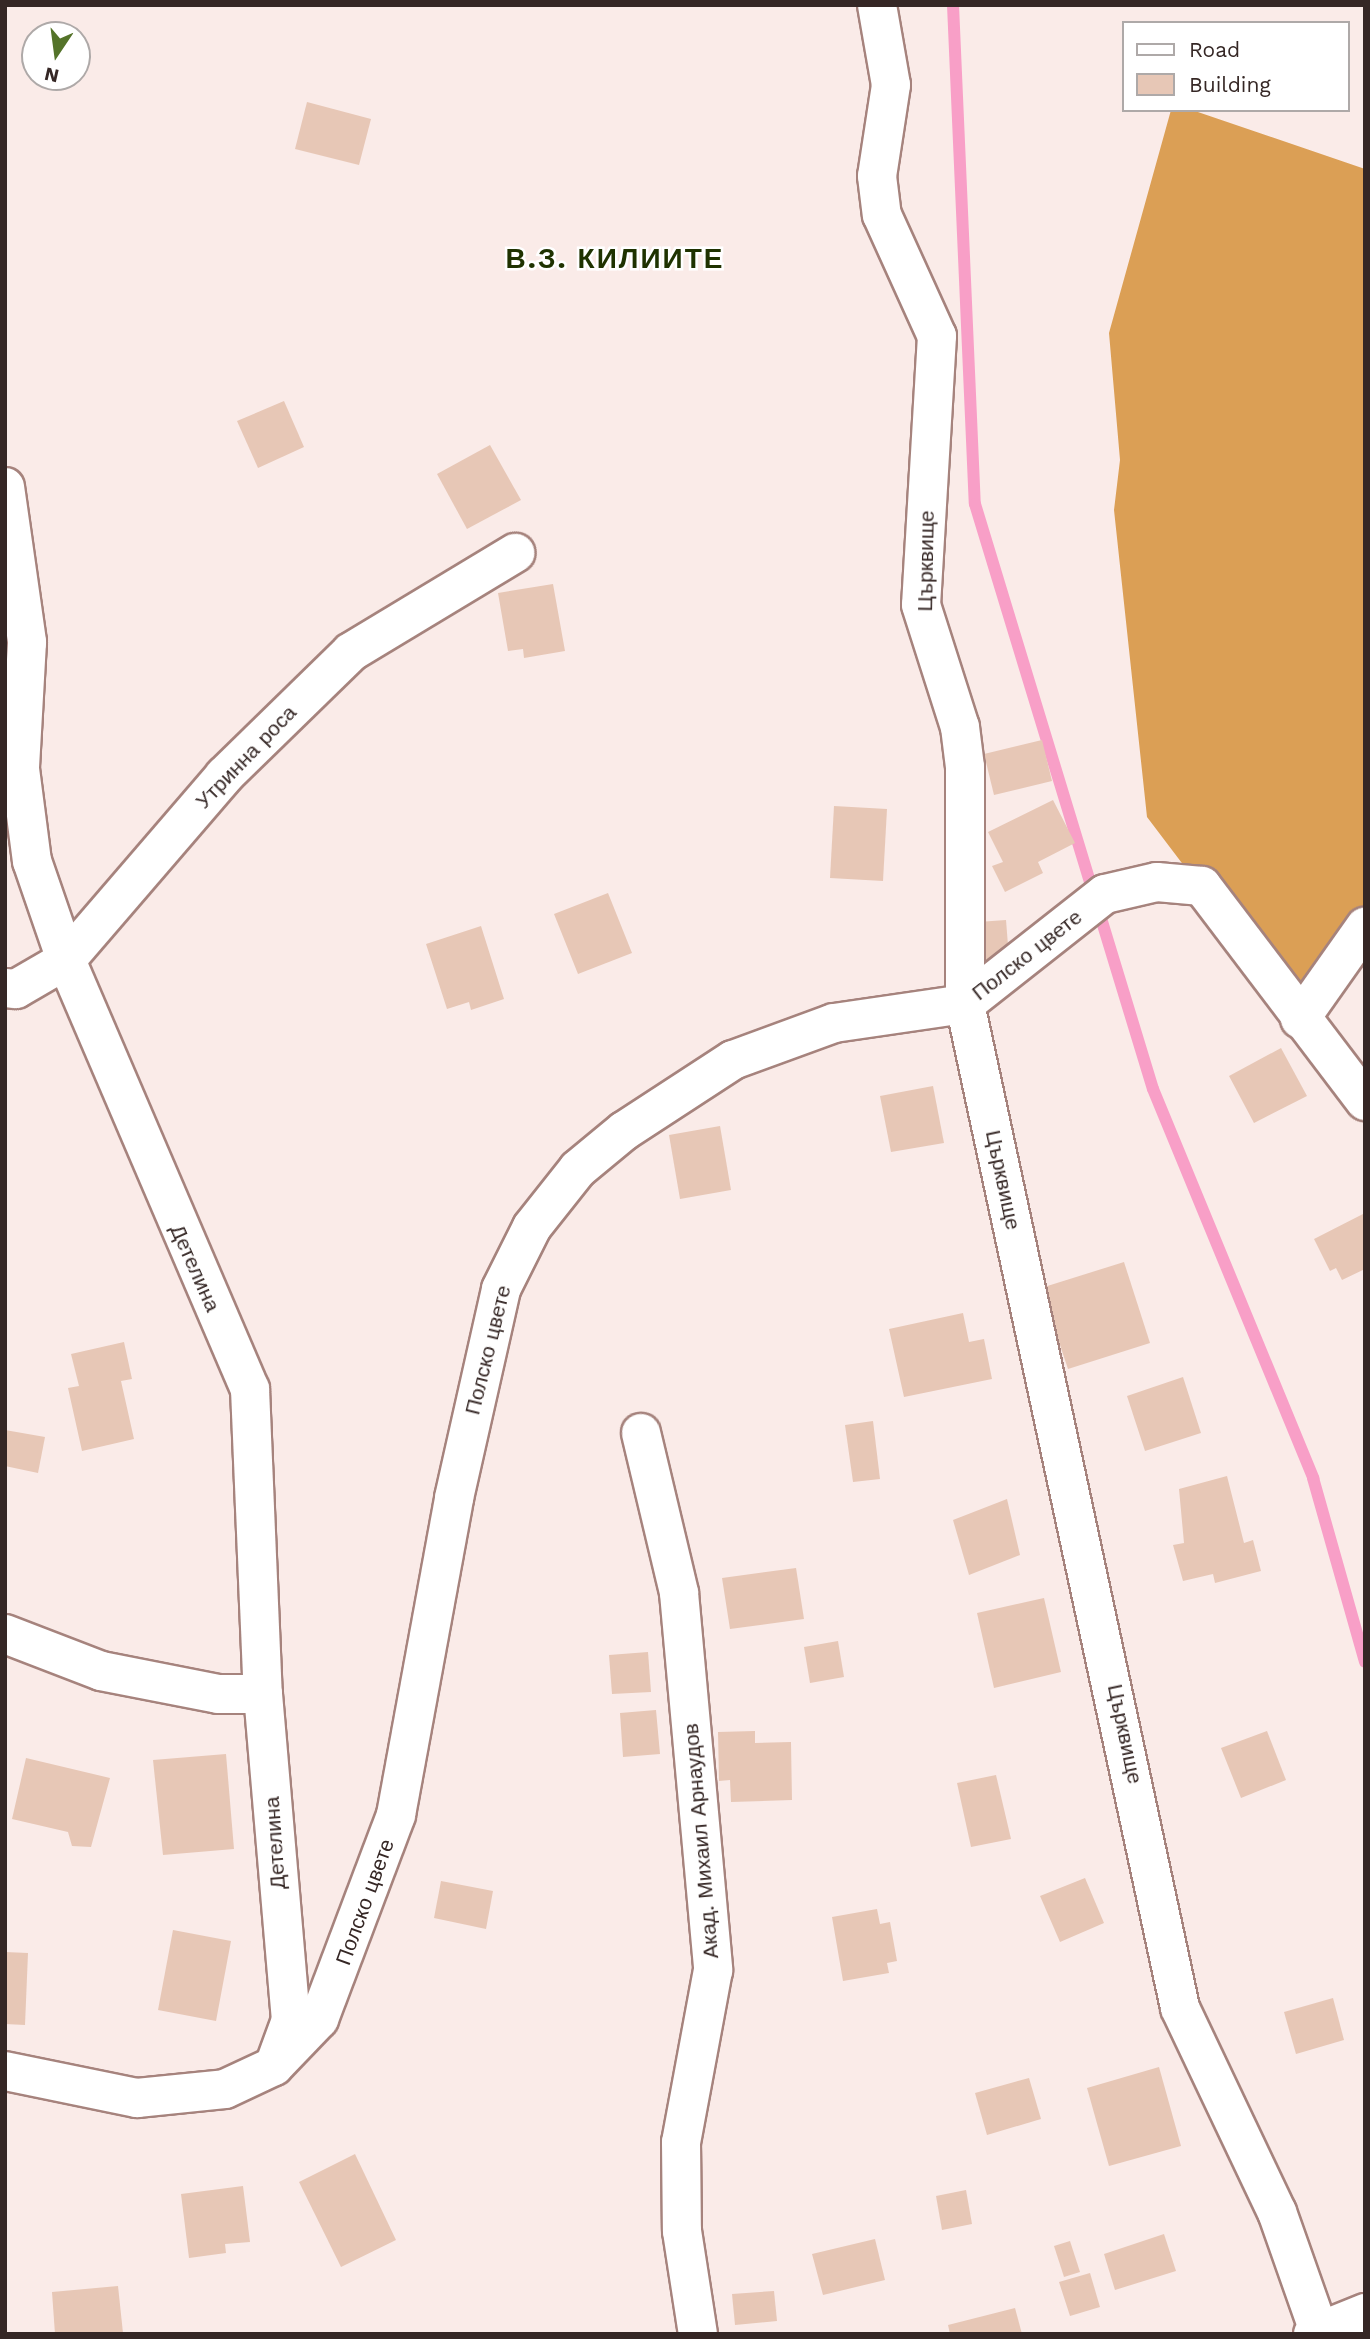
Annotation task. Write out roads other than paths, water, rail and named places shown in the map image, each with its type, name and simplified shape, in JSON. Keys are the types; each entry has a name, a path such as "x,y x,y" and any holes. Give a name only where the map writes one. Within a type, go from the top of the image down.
{"street":[{"name":"Църквище","path":"877,5 891,85 877,176 882,215 937,336 921,605 960,727 965,766 965,1004 1181,2008 1277,2212 1317,2333"},
{"name":"Детелина","path":"5,487 27,642 20,769 30,848 66,960 250,1390 263,1694 291,2020 274,2066"},
{"name":"Утринна роса","path":"5,988 16,989 66,960 223,776 351,652 515,553"},
{"name":"Полско цвете","path":"5,2071 137,2098 225,2089 274,2066 319,2019 396,1815 485,1349 501,1289 532,1227 578,1169 624,1131 733,1060 834,1024 965,1004 1105,894 1157,882 1202,886 1300,1019 1365,1101"},
{"path":"1300,1019 1365,927"},
{"name":"Акад. Михаил Арнаудов","path":"641,1433 679,1593 713,1970 681,2143 682,2231 698,2334"},
{"path":"5,1634 101,1671 218,1694 263,1694"},
{"path":"1317,2333 1365,2314"}],"waterway":[{"path":"953,5 975,504 1153,1089 1313,1478 1365,1662"}],"district":[{"name":"В.З. КИЛИИТЕ","path":"615,259"}]}
